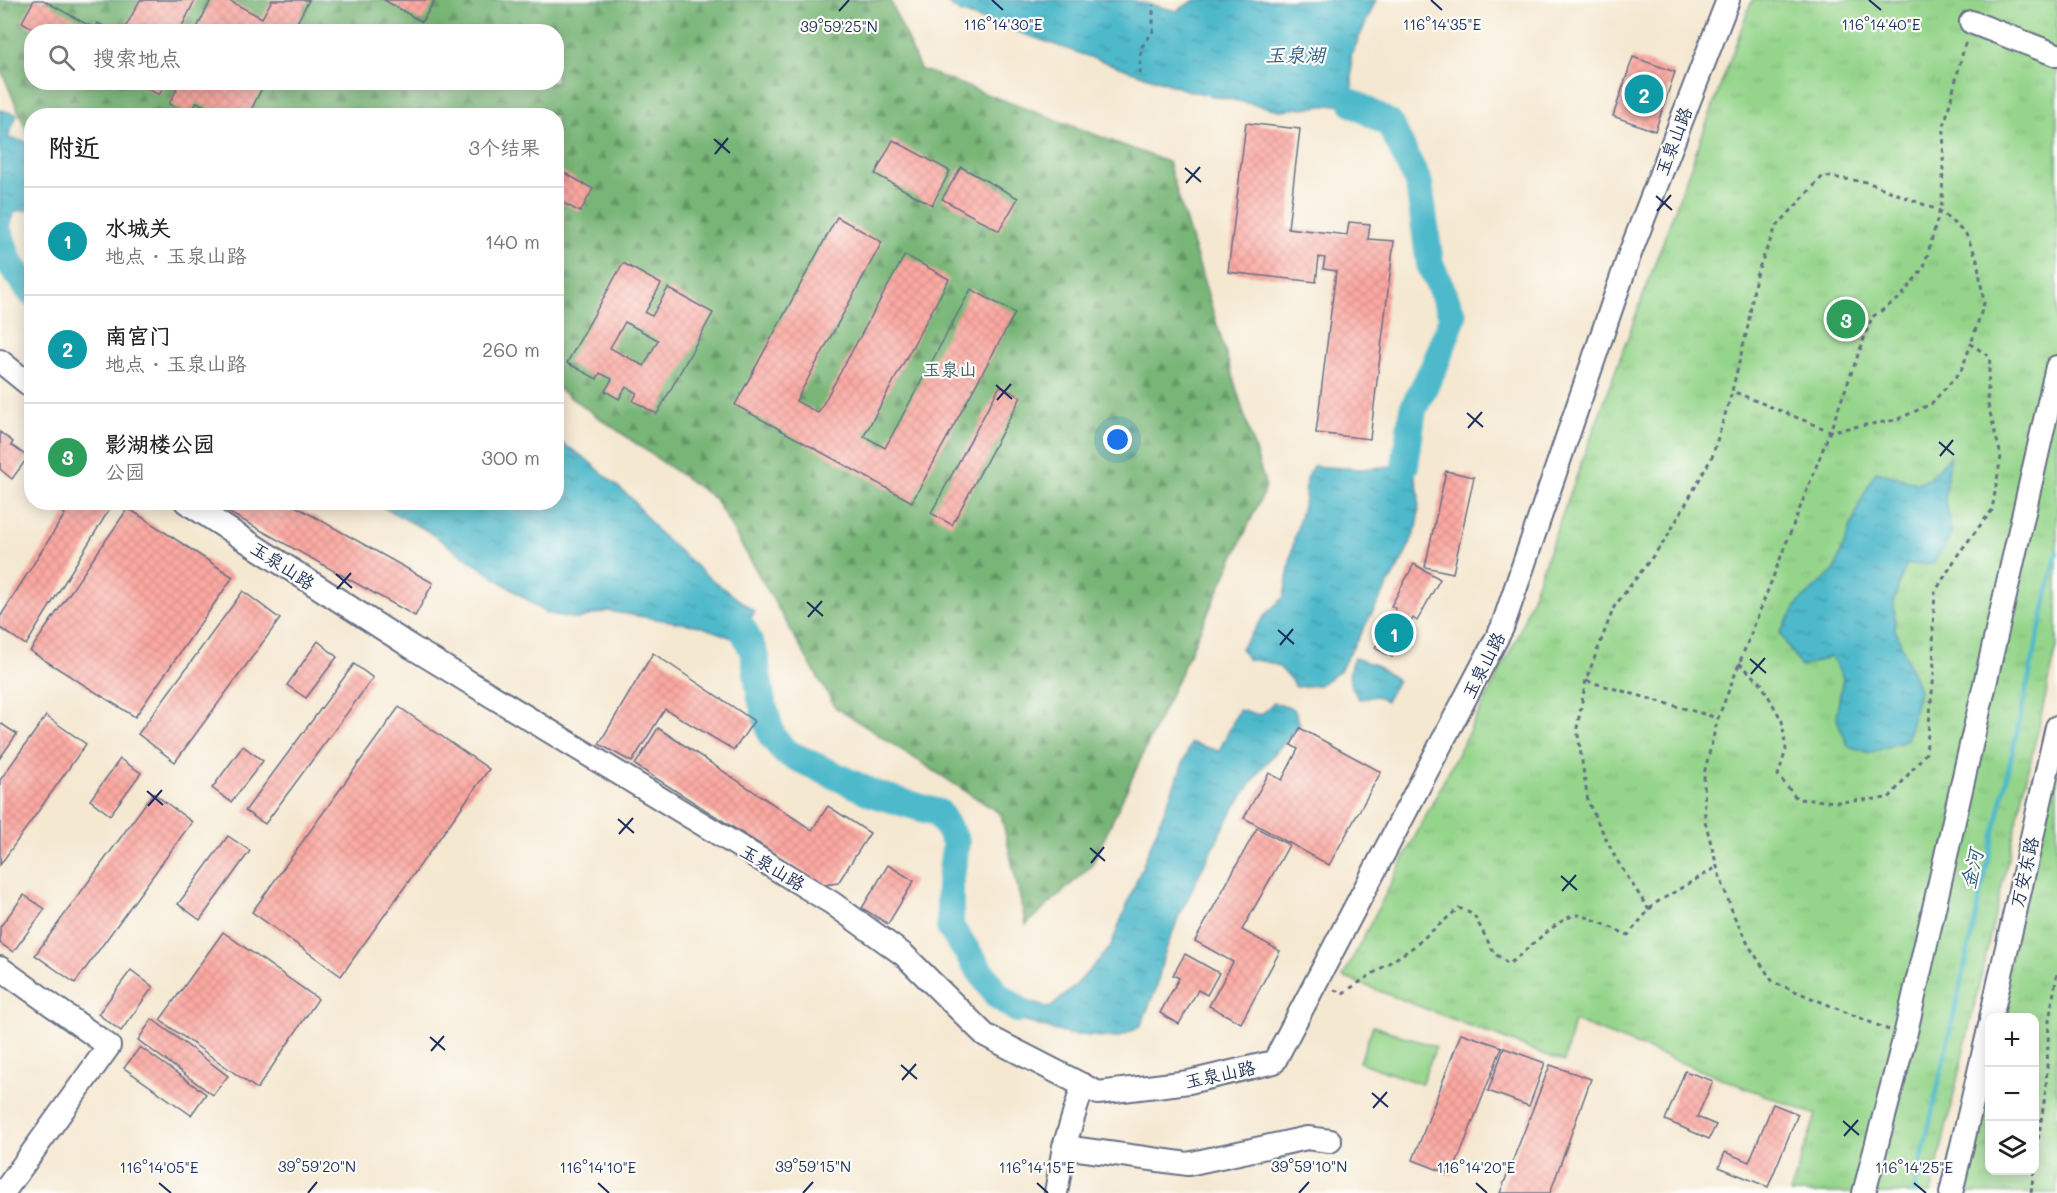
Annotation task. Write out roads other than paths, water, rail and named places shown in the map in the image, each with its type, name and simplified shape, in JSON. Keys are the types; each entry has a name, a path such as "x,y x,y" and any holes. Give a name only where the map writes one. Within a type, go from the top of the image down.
{"street":[{"name":"玉泉山路","path":"198,510 413,648 832,903 904,955 985,1035 1098,1093 1189,1082 1274,1062 1502,628 1629,256 1728,0"},
{"path":"1971,22 2057,55"},
{"path":"0,361 24,380"},
{"path":"1864,1193 1905,1036 2057,367"},
{"name":"万安东路","path":"1992,1013 2057,727"},
{"path":"0,968 109,1046 3,1193"},
{"path":"1951,1193 1985,1043"},
{"path":"1056,1193 1064,1147 1083,1085"},
{"path":"1064,1147 1188,1164 1307,1138 1330,1141"}],"water":[{"name":"玉泉湖","path":"943,0 1131,0 1177,11 1195,0 1376,0 1351,56 1353,103 1280,110 1186,90 960,12"},
{"path":"0,110 17,114 8,138 24,141 24,210 15,211 9,230 0,231"},
{"path":"564,444 585,458 632,499 659,533 707,576 755,612 735,639 700,626 608,611 577,619 546,613 426,530 388,510 564,510"},
{"path":"1950,456 1945,496 1952,535 1933,563 1906,565 1894,599 1895,629 1919,690 1907,740 1870,753 1848,746 1836,717 1843,678 1831,656 1801,667 1780,633 1799,602 1834,571 1861,500 1876,471 1916,483 1929,479"},
{"path":"1405,465 1414,471 1419,494 1418,524 1406,553 1339,672 1319,685 1296,687 1286,673 1276,665 1265,661 1248,660 1241,648 1266,614 1284,597 1294,540 1305,499 1306,479 1313,466 1361,469"},
{"path":"1354,658 1375,665 1398,681 1386,701 1376,696 1359,699 1350,679 1350,669"},
{"path":"1274,703 1294,709 1300,724 1262,768 1233,810 1206,861 1179,916 1164,955 1156,989 1140,1027 1117,1038 1068,1034 1013,1016 1021,1000 1050,1008 1074,987 1110,948 1191,743 1219,751 1239,710 1261,715"}],"waterway":[{"path":"1353,103 1390,124 1419,184 1430,264 1453,316 1435,365 1413,409 1405,465"},
{"path":"0,236 10,264 24,282"},
{"name":"金河","path":"1914,1193 2057,552"},
{"path":"743,629 754,653 761,698 772,736 785,752 874,794 939,813 956,842 950,885 950,927 997,995 1017,1009"}],"place":[{"name":"南宫门","path":"1644,94"},
{"name":"影湖楼公园","path":"1846,319"},
{"name":"水城关","path":"1394,633"}],"park label":[{"name":"玉泉山","path":"950,369"}]}
